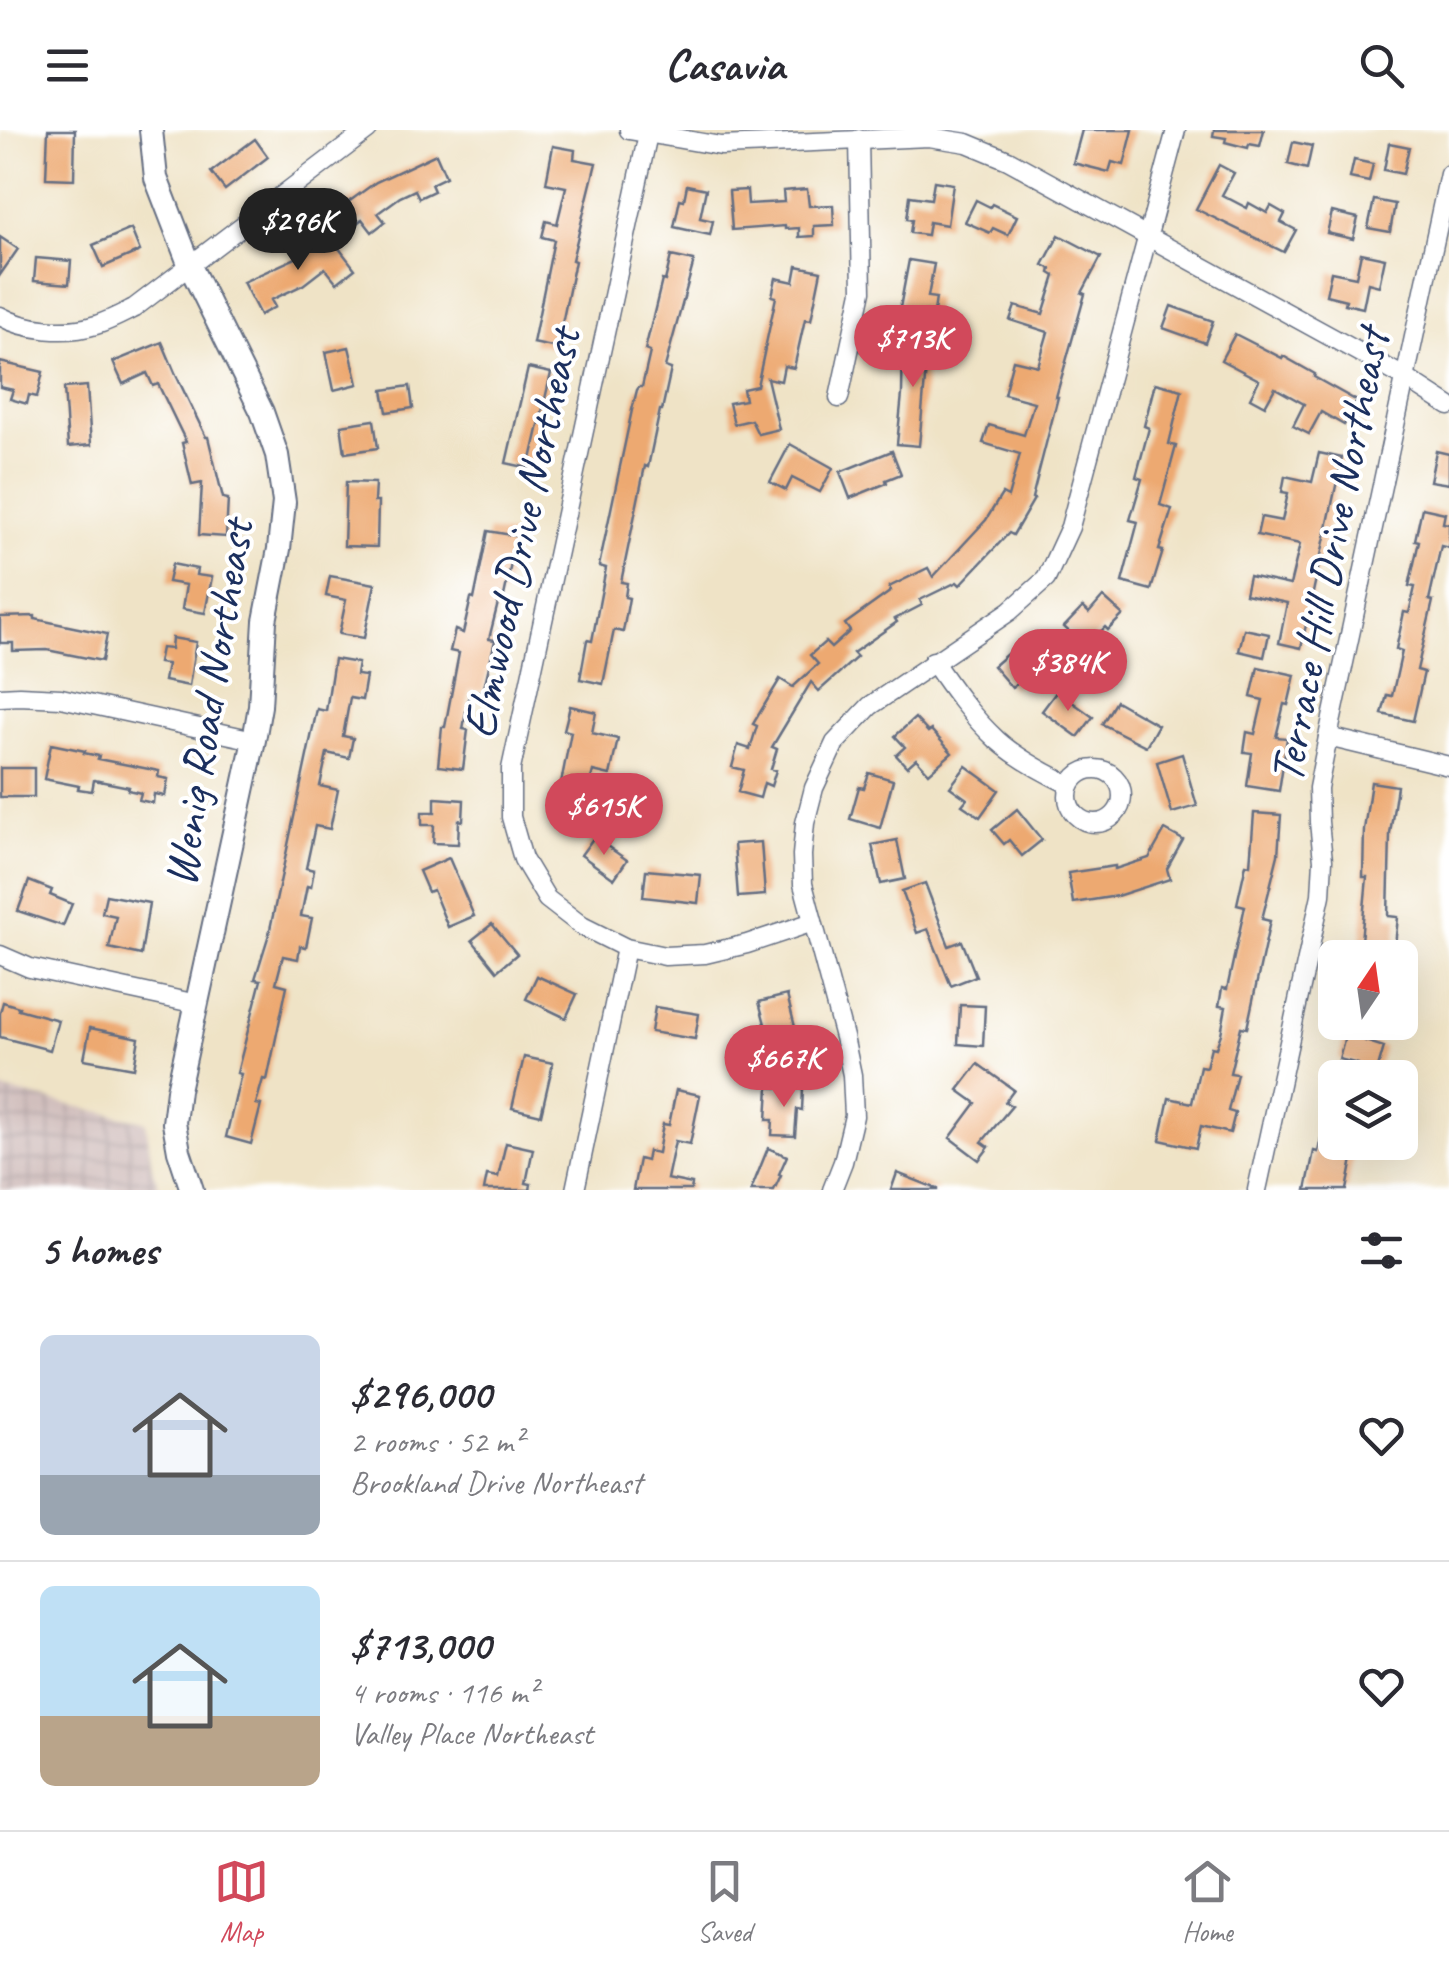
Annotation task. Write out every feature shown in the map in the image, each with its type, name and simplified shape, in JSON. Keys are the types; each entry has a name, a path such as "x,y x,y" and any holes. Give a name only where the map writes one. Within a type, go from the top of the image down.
{"street":[{"name":"Wenig Road Northeast","path":"151,130 156,178 190,266 262,412 277,455 284,502 265,621 254,740 174,1123 178,1151 192,1190"},
{"path":"0,316 12,323 54,330 94,326 134,308 368,130"},
{"path":"832,1190 854,1116 852,1075 844,1037 803,884 805,823 814,788 835,743 870,706 1010,611 1046,579 1070,528 1176,130"},
{"path":"639,132 721,146 814,136 930,137 967,143 1008,160 1449,406"},
{"name":"Elmwood Drive Northeast","path":"639,132 511,769 511,818 524,859 547,899 582,926 626,948 665,956 706,954 813,922"},
{"path":"839,398 862,291 859,139"},
{"name":"Terrace Hill Drive Northeast","path":"1257,1190 1321,894 1324,860 1318,788 1449,174"},
{"path":"933,661 963,703 998,741 1038,770 1070,785"},
{"path":"0,697 62,698 254,740"},
{"path":"1328,737 1449,766"},
{"path":"575,1190 626,948"},
{"path":"0,955 30,968 196,1004"}],"shaded area":[{"path":"0,1089 146,1122 152,1169 160,1190 0,1190"}],"building":[{"path":"48,130 75,130 74,179 46,178"},
{"path":"1082,130 1133,130 1124,165 1112,162 1109,172 1073,163"},
{"path":"1214,130 1264,130 1260,146 1249,144 1248,148 1213,136"},
{"path":"255,139 268,157 225,190 211,172"},
{"path":"1293,142 1312,146 1307,169 1288,164"},
{"path":"1389,143 1409,147 1403,174 1384,170"},
{"path":"553,146 575,150 574,159 596,163 572,260 575,261 557,348 533,343 554,240 542,237 546,221 557,224 566,187 546,183"},
{"path":"436,154 446,177 431,184 434,191 419,198 415,190 378,213 385,222 372,232 362,219 350,229 336,211 376,182"},
{"path":"1354,160 1373,164 1369,182 1350,178"},
{"path":"1219,165 1234,173 1222,195 1247,208 1249,203 1267,213 1271,206 1285,214 1281,222 1296,230 1284,252 1196,209"},
{"path":"934,181 953,184 947,225 929,222 927,235 910,233 910,196 931,199"},
{"path":"687,185 706,189 700,218 713,221 710,235 674,227"},
{"path":"807,189 809,206 833,205 834,225 814,226 814,236 799,237 799,228 785,226 732,230 729,191 747,190 748,204 784,202 783,191"},
{"path":"976,200 1017,216 1008,235 993,228 990,233 965,222"},
{"path":"1374,200 1395,204 1390,232 1368,228"},
{"path":"1332,212 1358,218 1353,239 1327,233"},
{"path":"131,229 140,251 103,267 93,245"},
{"path":"328,234 355,269 337,283 325,268 303,285 271,300 275,307 260,315 243,282 296,258"},
{"path":"1059,235 1101,257 1082,293 1085,294 1056,397 1034,499 1013,535 1009,533 960,585 957,582 920,600 922,605 895,619 897,622 853,653 857,657 819,691 811,682 772,747 777,749 771,786 764,783 760,798 738,792 744,770 732,767 738,745 750,749 757,726 753,724 780,679 793,687 818,664 810,655 825,642 831,648 850,631 845,624 891,591 889,587 928,568 933,577 986,520 1002,494 1008,497 1020,454 983,443 989,425 1024,435 1034,402 1004,394 1013,360 1038,366 1048,332 1010,320 1015,306 1043,314 1055,276 1043,265"},
{"path":"0,237 18,249 0,275"},
{"path":"1361,253 1385,258 1379,286 1368,283 1363,308 1326,295 1331,272 1356,277"},
{"path":"671,256 694,261 665,367 671,369 648,467 645,466 621,582 627,583 625,597 629,598 623,632 614,630 603,684 580,679 587,640 592,641 606,568 599,566 632,410 637,390 642,387 650,352 645,350"},
{"path":"36,258 71,261 69,284 34,281"},
{"path":"909,260 934,264 928,297 936,298 934,312 926,311 925,318 899,313"},
{"path":"797,266 821,271 811,320 805,319 794,368 784,366 781,381 767,378 779,429 758,434 751,420 734,424 729,403 745,400 743,389 757,386 776,297 772,296 776,278 794,282"},
{"path":"1171,306 1213,321 1205,343 1163,328"},
{"path":"1235,334 1283,356 1357,401 1344,425 1321,412 1309,434 1293,426 1304,404 1275,388 1265,406 1250,398 1259,380 1221,360"},
{"path":"903,338 923,338 923,355 938,355 938,368 926,368 919,446 897,444"},
{"path":"162,342 208,437 223,498 228,499 226,537 199,535 202,483 192,485 182,443 186,442 158,384 153,386 147,373 123,384 113,362"},
{"path":"349,347 358,384 334,390 326,352"},
{"path":"0,362 43,372 37,397 29,395 27,404 10,399 13,390 0,387"},
{"path":"528,368 551,373 529,468 506,463"},
{"path":"1155,383 1182,390 1169,444 1176,446 1160,505 1172,509 1151,590 1122,582 1138,522 1130,520 1142,479 1136,477 1149,428 1144,426"},
{"path":"87,386 91,445 68,447 64,388"},
{"path":"410,386 413,408 387,412 383,390"},
{"path":"374,420 378,448 345,453 341,425"},
{"path":"790,444 833,468 820,492 792,478 786,490 770,482"},
{"path":"892,451 901,474 850,498 840,472"},
{"path":"1436,451 1449,454 1449,484 1430,481"},
{"path":"1319,453 1342,458 1301,648 1279,643 1287,603 1245,594 1249,576 1290,585 1300,544 1257,535 1261,517 1282,521 1288,493 1282,492 1285,476 1312,482"},
{"path":"346,482 375,483 377,547 344,546"},
{"path":"1422,508 1445,513 1443,523 1449,524 1449,548 1441,546 1429,600 1433,601 1417,670 1424,672 1413,721 1382,714 1387,695 1392,696 1402,651 1396,649 1404,612 1409,613 1415,587 1409,586"},
{"path":"488,531 517,536 504,596 500,595 489,639 495,640 483,692 470,690 463,729 468,730 463,769 438,766 442,727 459,653 450,651 455,630 463,633 471,598 474,599"},
{"path":"172,564 197,569 196,575 212,577 205,613 182,609 186,585 168,582"},
{"path":"330,576 375,584 364,638 339,634 346,600 326,596"},
{"path":"1103,597 1123,615 1086,647 1064,627 1083,607 1089,613"},
{"path":"35,616 107,634 102,661 47,650 13,651 13,643 0,643 0,617"},
{"path":"1244,629 1269,634 1264,657 1239,651"},
{"path":"1037,633 1053,652 1012,688 993,666"},
{"path":"172,638 196,642 189,686 164,681 167,664 158,663 161,648 171,649"},
{"path":"334,659 358,663 356,675 366,676 362,700 350,698 343,736 353,738 349,758 327,753 320,786 338,790 330,829 315,826 306,868 314,870 301,916 312,918 306,947 300,946 298,959 283,956 276,983 287,986 267,1080 263,1079 256,1104 261,1105 251,1144 226,1137 241,1074 237,1073 261,980 255,979 269,934 317,709 326,711"},
{"path":"1258,667 1295,675 1276,737 1287,738 1279,791 1247,786 1252,753 1244,752 1247,732 1255,734 1263,700 1251,697"},
{"path":"1057,691 1093,717 1078,737 1042,711"},
{"path":"1116,701 1158,725 1146,746 1102,724"},
{"path":"570,706 596,712 592,733 618,739 610,775 593,771 587,795 560,788 571,732 564,730"},
{"path":"915,718 952,753 929,773 916,759 907,767 896,755 905,747 895,736"},
{"path":"51,744 85,751 99,756 98,759 159,771 158,777 168,779 165,796 154,794 153,803 139,800 141,793 128,790 129,787 94,780 92,791 44,779"},
{"path":"1182,754 1197,806 1172,813 1157,762"},
{"path":"966,766 999,790 980,817 962,805 967,799 950,787"},
{"path":"0,768 34,768 34,797 0,797"},
{"path":"869,773 893,780 880,828 850,819 859,787 864,788"},
{"path":"1371,782 1397,786 1390,834 1388,916 1398,917 1396,940 1361,940 1367,877 1363,877"},
{"path":"435,798 464,800 458,844 433,843 434,825 422,825 422,812 435,812"},
{"path":"1017,809 1042,840 1022,856 1009,840 1004,844 992,830"},
{"path":"1254,813 1281,815 1278,855 1262,919 1270,921 1247,1028 1241,1027 1230,1073 1237,1074 1228,1111 1235,1113 1230,1133 1201,1126 1196,1148 1160,1140 1169,1098 1192,1103 1200,1066 1206,1067 1211,1047 1216,1048 1221,1034 1226,1007 1219,1006 1222,988 1227,989 1245,906 1237,904 1246,864 1250,865"},
{"path":"1165,830 1183,840 1167,869 1170,879 1117,896 1073,903 1068,873 1115,869 1149,858"},
{"path":"594,837 627,860 614,879 581,855"},
{"path":"897,840 905,879 881,884 872,845"},
{"path":"761,842 765,895 738,897 734,844"},
{"path":"449,858 474,916 448,927 433,890 428,892 419,871"},
{"path":"646,870 701,875 698,903 643,897"},
{"path":"29,881 72,904 63,926 18,911"},
{"path":"925,883 949,946 962,941 976,976 951,986 928,929 917,933 902,891"},
{"path":"106,895 149,903 141,955 109,948 116,916 102,913"},
{"path":"492,924 517,954 497,971 472,940"},
{"path":"537,976 577,994 566,1018 526,999"},
{"path":"787,995 797,1035 770,1042 759,1002"},
{"path":"3,1002 58,1020 50,1050 0,1037"},
{"path":"960,1005 985,1006 983,1046 958,1044"},
{"path":"655,1007 699,1014 695,1039 651,1032"},
{"path":"90,1028 139,1038 134,1068 84,1059"},
{"path":"1344,1040 1365,1040 1384,1047 1380,1060 1339,1059"},
{"path":"524,1057 553,1063 541,1115 512,1108"},
{"path":"756,1064 778,1066 778,1085 755,1084"},
{"path":"978,1064 1014,1090 1005,1102 1012,1106 982,1142 989,1147 979,1160 950,1138 976,1103 958,1090"},
{"path":"769,1087 803,1089 795,1136 772,1135 773,1120 767,1120"},
{"path":"676,1090 700,1095 690,1144 675,1141 667,1179 692,1184 691,1190 633,1190 639,1159 646,1161 648,1151 658,1153 663,1124 669,1125"},
{"path":"506,1143 533,1149 526,1183 531,1184 530,1190 484,1190 487,1175 498,1177"},
{"path":"768,1148 787,1156 781,1175 774,1190 751,1190"},
{"path":"1314,1151 1318,1152 1318,1160 1353,1160 1347,1190 1306,1190"},
{"path":"897,1173 938,1189 938,1190 891,1190"}]}
